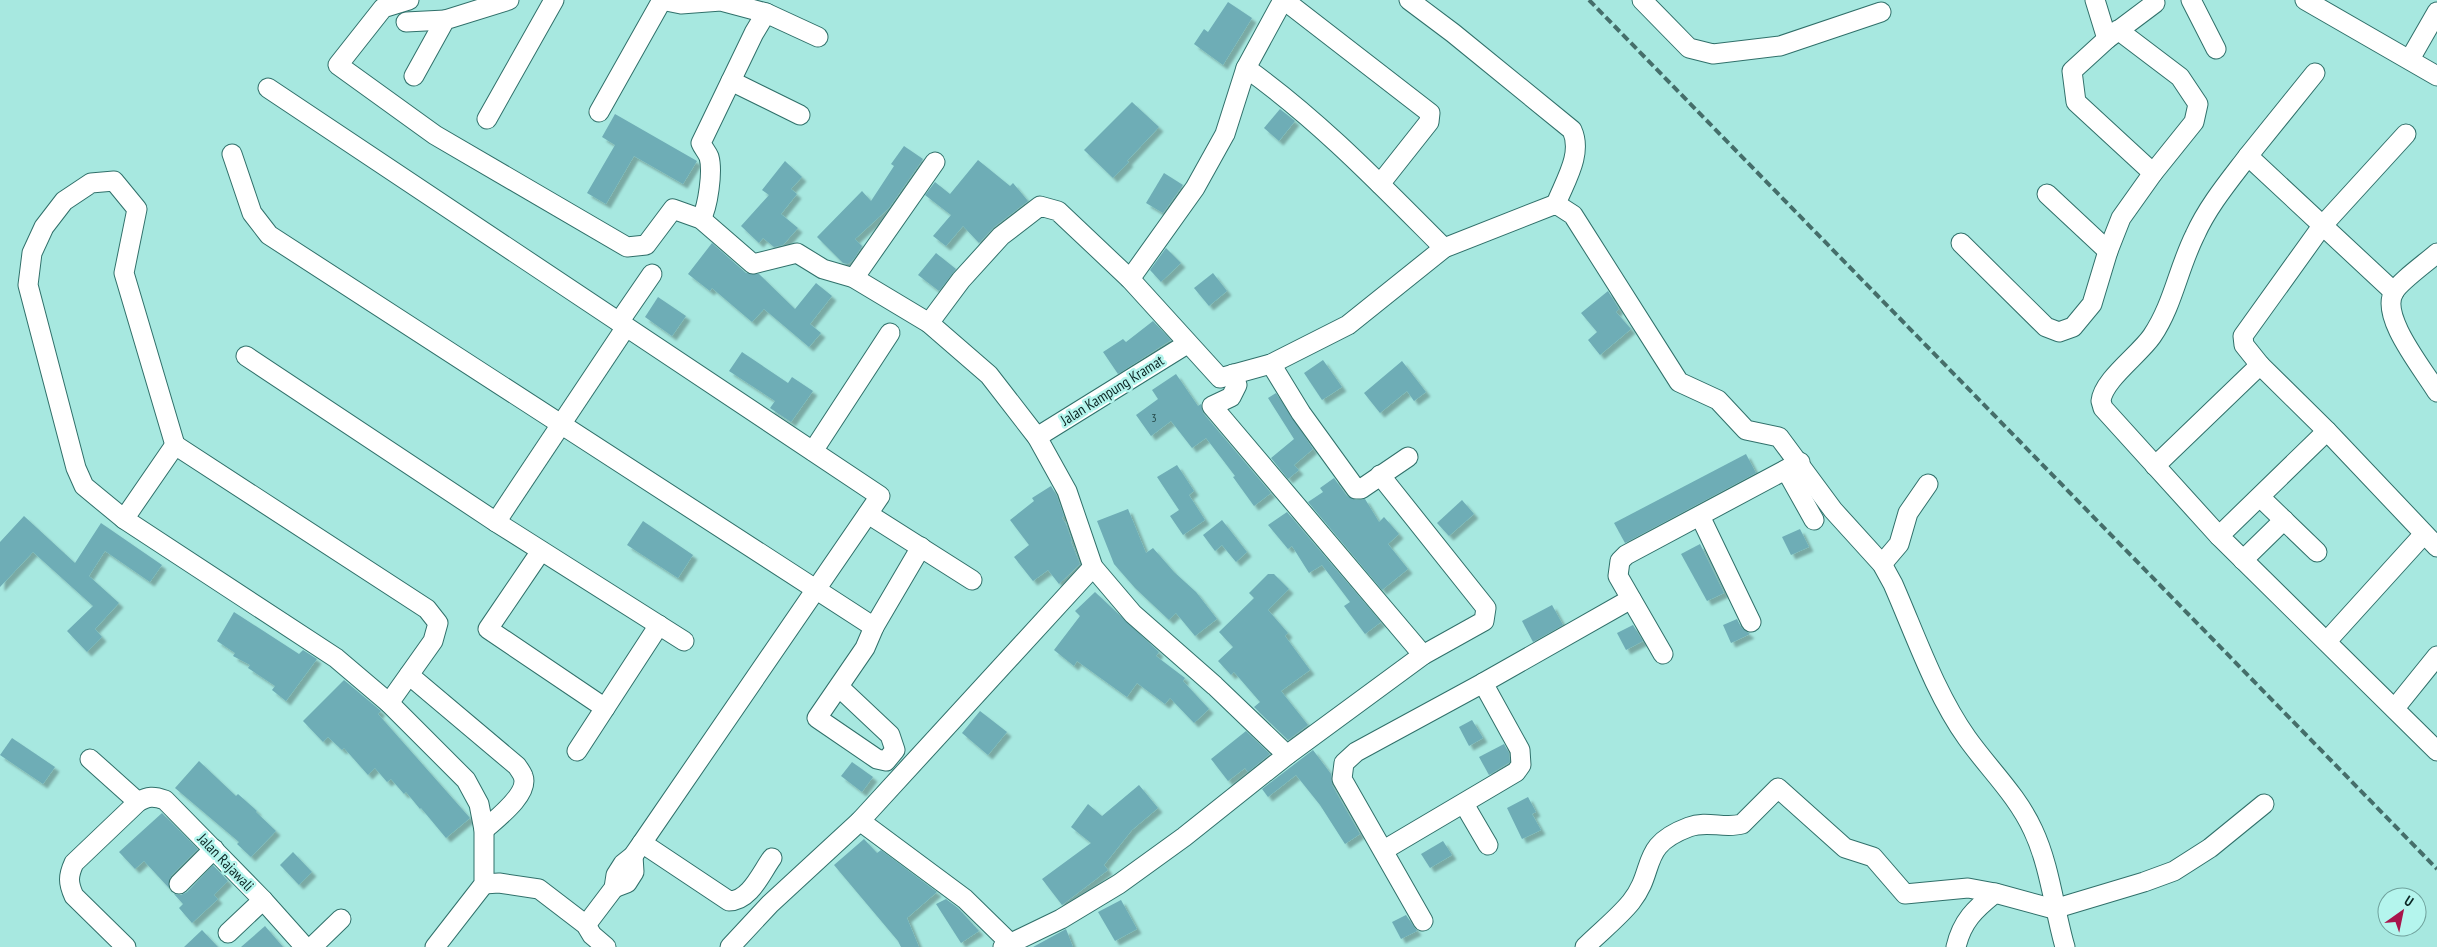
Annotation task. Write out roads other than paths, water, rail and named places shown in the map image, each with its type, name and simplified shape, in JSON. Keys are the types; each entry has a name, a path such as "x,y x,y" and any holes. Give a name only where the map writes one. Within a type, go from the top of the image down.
{"street":[{"path":"409,0 383,8 338,65 435,135 627,247 646,246 673,209 701,219 754,264 797,254 823,269 854,278 929,323 989,375 1037,437 1067,491 1093,567 1133,614 1215,686 1287,755"},
{"path":"406,22 446,20 509,0"},
{"path":"487,119 554,0"},
{"path":"599,112 662,0 681,4 721,1 766,13 818,37"},
{"path":"1130,279 1195,188 1225,134 1246,68 1283,0 1430,114 1429,122 1380,184"},
{"path":"929,323 960,280 1001,236 1040,206 1058,211 1130,279 1187,344 1220,378 1271,364 1348,325 1450,246 1556,204 1577,150 1572,130 1453,33 1409,0"},
{"path":"1642,0 1689,48 1713,54 1780,46 1881,12"},
{"path":"1961,243 2046,328 2059,332 2073,327 2092,304 2108,251 2121,218 2153,173 2194,122 2198,104 2180,77 2112,35 2095,0"},
{"path":"2191,0 2216,49"},
{"path":"2305,0 2437,76"},
{"path":"2153,173 2076,102 2072,71 2112,35 2158,1"},
{"path":"2410,59 2437,12"},
{"path":"701,219 706,210 709,177 709,158 701,143 766,13"},
{"path":"414,76 446,20"},
{"path":"1246,68 1305,114 1450,246"},
{"path":"2315,73 2248,156 2209,210 2195,233 2164,316 2150,338 2101,395 2100,402 2103,408 2155,466 2242,560 2327,641 2437,751"},
{"path":"731,81 800,115"},
{"path":"268,88 880,496 638,850 623,864 616,875 614,888 591,938 539,889 499,883 484,884"},
{"path":"2327,641 2431,541 2260,365 2244,345 2243,336 2322,226 2406,134"},
{"path":"232,154 252,212 269,235 874,627"},
{"path":"2248,156 2394,292"},
{"path":"854,278 935,162"},
{"path":"389,703 434,642 438,623 427,609 175,445 124,273 137,209 114,181 91,183 64,201 44,227 32,253 28,285 76,468 84,486 124,519 336,658 389,703 466,780 479,804 484,830 484,884 435,947"},
{"path":"2047,194 2108,251"},
{"path":"1556,204 1573,215 1679,382 1718,400 1746,430 1778,437 1793,466 1814,520"},
{"path":"1434,221 1450,246"},
{"path":"2437,253 2394,292 2390,306 2393,321 2437,392"},
{"path":"496,522 561,424 652,274"},
{"path":"813,451 890,332"},
{"name":"Jalan Kampung Kramat","path":"1037,437 1187,344"},
{"path":"246,356 496,522 684,641"},
{"path":"1271,364 1301,413 1354,487 1361,489 1408,457"},
{"path":"2155,466 2260,365"},
{"path":"1233,374 1237,385 1231,397 1212,406 1423,655"},
{"path":"2219,536 2327,432"},
{"path":"124,519 175,445"},
{"path":"1663,654 1618,576 1620,561 1626,555 1793,466"},
{"path":"1793,466 1882,564 1893,584 1948,708 1966,737 2009,790 2033,830 2041,851 2065,947"},
{"path":"860,821 965,900 1006,945 1061,919 1119,884 1184,837 1287,755 1423,655 1484,621 1486,608 1380,475"},
{"path":"1882,564 1899,544 1908,513 1928,484"},
{"path":"2260,497 2318,552"},
{"path":"868,514 972,580"},
{"path":"1700,516 1751,622"},
{"path":"2242,560 2284,520"},
{"path":"838,687 865,648 874,627 921,547"},
{"path":"541,550 488,629 605,708"},
{"path":"730,947 770,904 860,821 1093,567"},
{"path":"1423,921 1342,779 1344,763 1356,752 1631,599"},
{"path":"577,751 659,625"},
{"path":"2395,708 2437,656"},
{"path":"409,675 517,766 524,776 525,786 521,794 484,830"},
{"path":"1384,850 1464,804 1516,772 1521,766 1520,750 1483,683"},
{"path":"90,759 138,802 74,863 69,874 69,885 74,896 126,947"},
{"path":"1585,947 1632,902 1640,889 1652,854 1663,840 1696,824 1742,824 1778,788 1845,848 1873,858 1905,894 1968,888 1995,892 2054,909 2174,871 2210,848 2264,804"},
{"name":"Jalan Rajawali","path":"138,802 146,797 155,796 165,800 263,900 305,947"},
{"path":"1464,804 1488,845"},
{"path":"178,884 214,849"},
{"path":"638,850 729,901 738,901 745,897 772,858"},
{"path":"1956,947 1963,925 1973,910 1995,892"},
{"path":"228,933 263,900"},
{"path":"312,947 341,919"}],"railway":[{"path":"1589,0 2437,869"}]}
